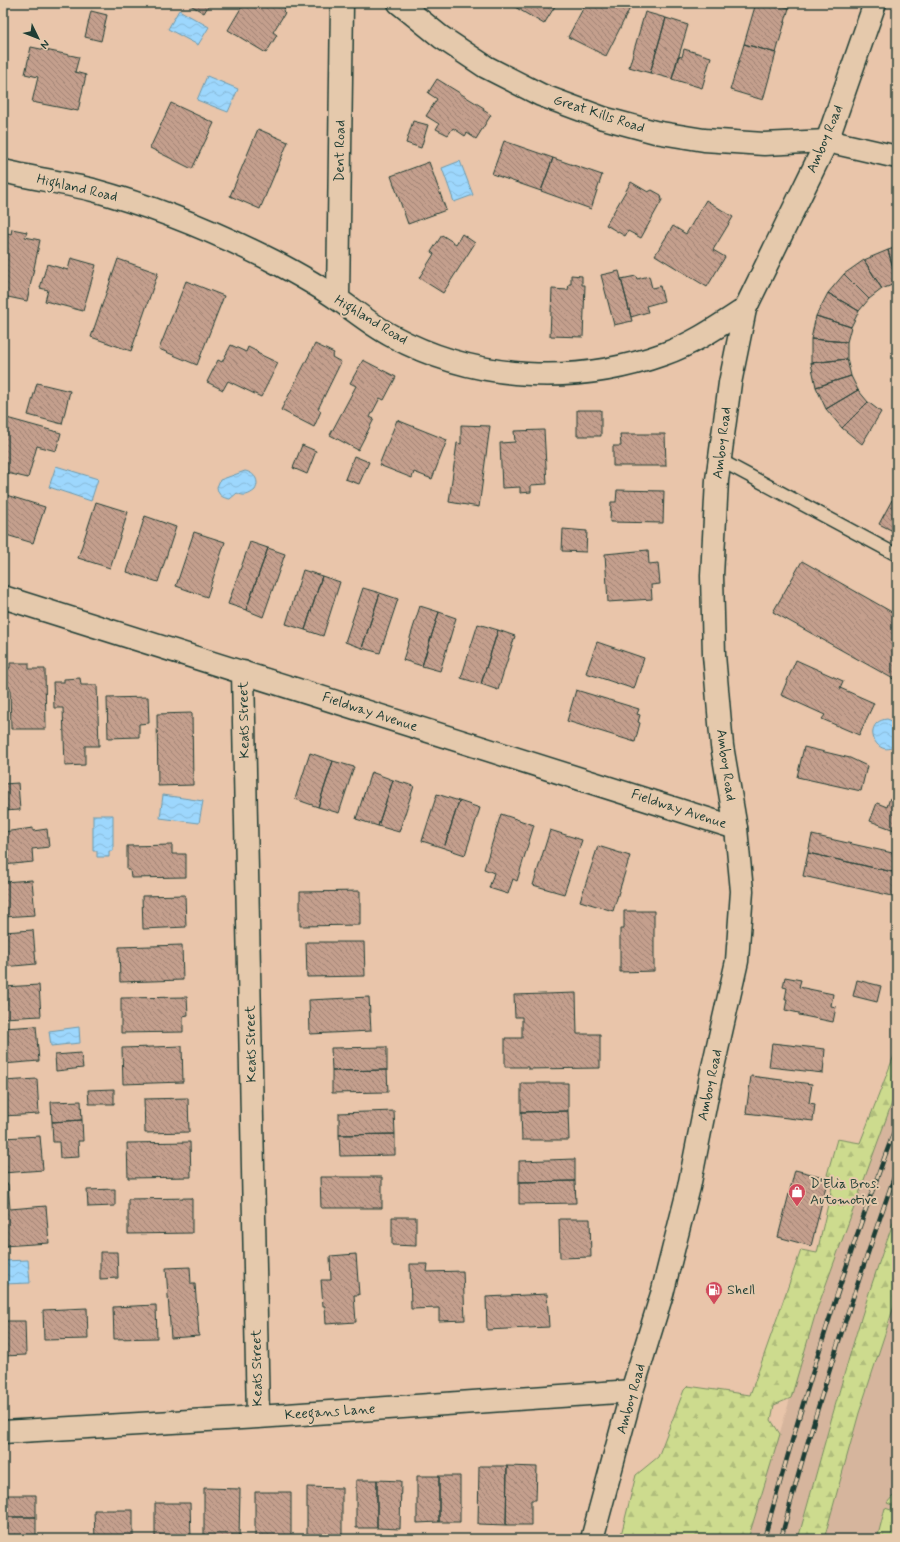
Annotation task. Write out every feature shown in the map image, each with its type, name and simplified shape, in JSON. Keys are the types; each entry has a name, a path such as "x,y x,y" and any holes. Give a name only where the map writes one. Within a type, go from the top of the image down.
{"street":[{"name":"Dent Road","path":"338,299 342,3"},
{"name":"Great Kills Road","path":"399,3 441,37 486,67 541,95 603,118 655,132 704,140 764,144 827,140 897,157"},
{"name":"Amboy Road","path":"592,1539 632,1391 662,1294 689,1187 711,1076 737,961 742,891 736,828 722,746 714,655 712,576 717,480 730,383 745,309 827,140 875,3"},
{"name":"Highland Road","path":"3,171 92,190 124,199 194,225 273,261 338,299 392,336 440,357 489,370 532,375 578,374 621,367 665,354 706,335 745,309"},
{"name":"Fieldway Avenue","path":"3,597 736,828"},
{"name":"Keats Street","path":"244,672 258,1417"},
{"name":"Keegans Lane","path":"3,1432 258,1417 632,1391"}],"lane":[{"path":"720,460 897,555"}],"shaded area":[{"path":"897,1089 897,1212 884,1247 846,1366 798,1539 748,1539 816,1312"},
{"path":"897,1297 897,1539 824,1539 859,1413"}],"green space":[{"path":"897,1048 897,1089 816,1312 791,1398 774,1405 771,1420 780,1434 748,1539 620,1539 636,1475 658,1457 684,1390 688,1386 750,1395 801,1250 817,1253 834,1178 827,1175 837,1139 860,1143"},
{"path":"897,1212 897,1297 859,1413 824,1539 798,1539 856,1333"},
{"path":"897,1494 897,1526 894,1539 877,1539 885,1508 891,1510 892,1505 887,1503"}],"water":[{"path":"179,10 209,27 198,45 168,29"},
{"path":"207,76 238,89 228,112 197,100"},
{"path":"460,161 473,195 454,202 442,168"},
{"path":"56,466 98,479 91,501 49,487"},
{"path":"245,471 249,472 256,478 257,484 255,490 246,495 237,493 230,499 221,496 217,487 220,480"},
{"path":"887,719 897,723 897,745 889,749 877,745 873,733 874,727 879,722"},
{"path":"163,795 203,801 199,823 160,818"},
{"path":"93,815 113,815 113,851 109,851 109,857 97,857 97,851 93,851"},
{"path":"79,1027 80,1043 51,1046 49,1031"},
{"path":"28,1260 30,1283 3,1284 3,1261"}],"building":[{"path":"187,3 210,3 204,13"},
{"path":"244,3 288,3 283,11 285,13 273,32 277,35 266,53 228,30"},
{"path":"508,3 557,3 544,24"},
{"path":"586,3 626,3 631,6 606,56 568,37"},
{"path":"756,3 773,3 789,8 776,53 744,44"},
{"path":"91,11 107,15 101,41 85,37"},
{"path":"645,12 666,18 650,73 629,67"},
{"path":"666,18 688,25 672,79 650,73"},
{"path":"744,44 776,53 763,100 730,90"},
{"path":"31,47 79,57 75,72 86,75 78,111 32,102 38,77 25,74"},
{"path":"684,49 711,57 702,88 672,79 678,56 682,57"},
{"path":"437,79 484,108 483,110 491,115 476,139 467,133 465,136 453,128 448,135 436,129 439,124 426,116 437,99 428,93"},
{"path":"171,103 214,123 192,169 150,148"},
{"path":"413,121 428,125 421,148 406,143"},
{"path":"258,129 288,142 260,209 230,196"},
{"path":"504,141 553,158 541,191 492,174"},
{"path":"553,158 602,175 591,209 541,191"},
{"path":"429,162 446,210 408,224 391,176"},
{"path":"631,182 648,192 652,190 661,195 662,200 641,238 628,231 625,236 606,225"},
{"path":"706,200 733,217 713,250 725,257 707,287 655,255 673,226 686,234"},
{"path":"12,229 27,232 25,237 40,240 27,301 3,296 3,232 11,234"},
{"path":"462,234 475,243 443,293 419,278 434,254 431,252 442,235 456,244"},
{"path":"897,247 897,281 888,250"},
{"path":"888,250 897,283 882,289 864,260"},
{"path":"71,258 96,265 83,311 45,301 48,290 40,288 47,264 68,270"},
{"path":"118,259 158,273 131,351 91,337"},
{"path":"864,260 882,289 869,299 844,274"},
{"path":"619,271 632,321 614,325 601,275"},
{"path":"844,274 869,299 859,311 828,293"},
{"path":"571,275 582,276 582,285 585,285 583,337 550,336 552,289 568,290 569,284 571,284"},
{"path":"636,276 637,279 649,276 652,288 660,286 664,301 646,306 648,312 631,317 621,279"},
{"path":"186,281 224,296 197,365 159,349"},
{"path":"828,293 859,311 851,327 816,316"},
{"path":"816,316 851,327 847,342 811,339"},
{"path":"811,339 847,342 847,359 811,363"},
{"path":"315,344 334,353 332,357 341,362 318,409 321,411 314,427 281,410"},
{"path":"231,345 246,352 248,347 278,363 261,397 228,381 223,390 207,382 218,360 222,362"},
{"path":"847,359 851,376 816,387 811,363"},
{"path":"363,360 396,377 384,400 380,398 370,417 374,419 358,450 330,435 356,386 350,383"},
{"path":"851,376 858,390 826,409 816,387"},
{"path":"37,383 70,391 62,424 28,415"},
{"path":"858,390 868,402 842,428 826,409"},
{"path":"868,402 881,412 862,444 842,428"},
{"path":"577,410 601,410 601,436 577,436"},
{"path":"3,417 61,433 56,451 37,446 28,478 3,472"},
{"path":"397,420 447,440 432,479 414,472 412,478 379,465"},
{"path":"461,425 490,426 479,507 449,502 457,443 461,444"},
{"path":"544,430 547,484 531,485 531,492 520,493 520,487 502,488 500,443 515,442 514,431"},
{"path":"620,434 665,434 666,466 613,466 613,446 621,446"},
{"path":"302,445 316,451 307,474 293,468"},
{"path":"354,456 369,462 359,484 345,479"},
{"path":"617,490 664,491 663,523 610,522 611,502 616,502"},
{"path":"3,494 45,507 33,543 3,534"},
{"path":"892,500 897,502 897,533 879,524"},
{"path":"96,502 128,512 110,568 78,558"},
{"path":"145,516 176,527 158,582 127,572"},
{"path":"563,529 587,531 586,552 562,551"},
{"path":"194,532 225,542 207,597 176,586"},
{"path":"250,542 268,548 246,610 228,604"},
{"path":"268,548 285,554 263,617 246,610"},
{"path":"648,550 649,564 658,563 660,584 651,585 652,599 608,602 605,554"},
{"path":"802,561 897,615 897,681 773,612"},
{"path":"303,570 322,576 305,630 286,624"},
{"path":"322,576 340,582 323,636 305,630"},
{"path":"363,588 380,593 362,648 345,642"},
{"path":"380,593 398,599 380,653 362,648"},
{"path":"420,606 439,612 422,666 403,660"},
{"path":"439,612 456,618 440,671 422,666"},
{"path":"478,624 498,630 481,684 461,678"},
{"path":"498,630 515,636 498,690 481,684"},
{"path":"597,642 644,658 634,689 586,673"},
{"path":"796,660 843,681 840,688 874,703 859,735 822,719 825,715 781,695"},
{"path":"10,663 29,663 29,669 45,669 46,729 11,729 10,687 3,687 3,668 10,668"},
{"path":"80,678 81,685 97,685 99,746 85,746 85,765 65,766 63,708 54,708 53,682 64,682 64,679"},
{"path":"576,690 639,709 637,714 640,715 638,722 640,723 635,742 567,721"},
{"path":"148,697 149,723 139,724 139,737 108,738 107,698"},
{"path":"192,713 193,785 158,786 157,714"},
{"path":"804,747 850,758 867,766 861,791 797,777"},
{"path":"310,753 333,761 318,807 295,799"},
{"path":"333,761 354,767 339,813 318,807"},
{"path":"371,772 393,780 378,826 356,819"},
{"path":"393,780 414,786 399,832 378,826"},
{"path":"18,783 20,810 3,811 3,784"},
{"path":"437,794 459,801 444,848 422,841"},
{"path":"890,798 897,801 897,831 870,821 877,803 887,807"},
{"path":"459,801 480,808 465,855 444,848"},
{"path":"501,814 534,825 517,881 513,879 508,894 489,888 494,873 484,869"},
{"path":"33,828 33,831 47,829 49,847 32,849 33,862 3,865 3,832"},
{"path":"550,830 582,840 564,894 533,885"},
{"path":"812,835 897,854 897,873 808,853"},
{"path":"172,845 172,854 186,854 186,877 131,878 130,870 127,870 127,846"},
{"path":"598,846 630,856 613,911 580,901"},
{"path":"808,853 897,873 897,897 803,876"},
{"path":"32,880 35,915 3,917 3,882"},
{"path":"360,891 360,925 300,926 300,892"},
{"path":"185,895 186,927 143,929 142,896"},
{"path":"624,911 654,911 654,971 620,972 620,929 624,929"},
{"path":"33,930 36,964 3,967 3,932"},
{"path":"306,942 364,942 365,976 307,977"},
{"path":"182,945 183,980 120,982 119,947"},
{"path":"785,977 801,980 799,987 833,994 831,1006 836,1007 833,1022 799,1015 799,1013 785,1010 787,988 783,987"},
{"path":"857,980 881,986 877,1002 853,996"},
{"path":"39,985 41,1016 3,1018 3,987"},
{"path":"576,993 577,1034 600,1034 600,1068 528,1069 528,1067 505,1067 505,1038 522,1038 522,1017 515,1017 514,995"},
{"path":"187,997 188,1015 183,1016 183,1032 121,1033 121,998"},
{"path":"369,997 371,1031 310,1034 309,1000"},
{"path":"36,1026 39,1061 3,1064 3,1028"},
{"path":"772,1043 825,1049 823,1073 769,1067"},
{"path":"182,1046 183,1082 123,1084 122,1048"},
{"path":"387,1047 387,1070 332,1071 331,1048"},
{"path":"81,1053 83,1068 56,1071 55,1055"},
{"path":"387,1070 388,1092 332,1093 332,1071"},
{"path":"751,1076 812,1084 809,1103 815,1104 813,1121 746,1113"},
{"path":"37,1079 39,1114 3,1116 3,1081"},
{"path":"521,1083 568,1083 568,1111 521,1112"},
{"path":"114,1089 114,1104 89,1104 88,1090"},
{"path":"188,1098 189,1132 145,1133 144,1099"},
{"path":"81,1101 82,1120 52,1122 51,1102"},
{"path":"394,1111 395,1134 339,1135 339,1113"},
{"path":"568,1111 569,1140 522,1140 521,1112"},
{"path":"82,1120 83,1141 78,1141 79,1157 60,1158 59,1142 53,1142 52,1122"},
{"path":"395,1134 395,1155 340,1156 339,1135"},
{"path":"40,1136 43,1170 3,1173 3,1138"},
{"path":"190,1142 191,1177 128,1178 127,1143"},
{"path":"575,1159 575,1181 519,1182 519,1161"},
{"path":"795,1170 828,1178 811,1246 778,1237"},
{"path":"320,1177 382,1177 382,1208 321,1208"},
{"path":"575,1181 576,1203 519,1204 519,1182"},
{"path":"8,1184 10,1209 46,1206 49,1243 3,1246 3,1185"},
{"path":"115,1189 115,1206 88,1207 87,1190"},
{"path":"192,1198 192,1233 128,1234 128,1199"},
{"path":"392,1217 416,1217 416,1246 392,1245"},
{"path":"559,1219 590,1219 591,1257 560,1258"},
{"path":"100,1252 117,1252 118,1278 100,1279"},
{"path":"356,1254 359,1295 354,1295 356,1322 326,1324 321,1280 331,1280 330,1256"},
{"path":"410,1264 428,1264 427,1272 463,1271 465,1320 439,1321 439,1308 411,1309"},
{"path":"190,1267 191,1284 195,1284 199,1336 171,1338 166,1268"},
{"path":"547,1294 549,1327 487,1330 486,1297"},
{"path":"156,1305 157,1338 114,1339 113,1307"},
{"path":"87,1308 88,1339 44,1340 43,1310"},
{"path":"3,1321 25,1321 26,1355 3,1356"},
{"path":"479,1466 507,1466 506,1525 478,1524"},
{"path":"507,1466 537,1467 536,1500 531,1500 531,1525 506,1525"},
{"path":"417,1476 439,1476 439,1522 417,1523"},
{"path":"439,1476 460,1476 460,1522 439,1522"},
{"path":"356,1480 377,1480 377,1528 356,1528"},
{"path":"377,1480 401,1481 400,1529 377,1528"},
{"path":"307,1487 342,1488 342,1539 307,1539"},
{"path":"204,1488 240,1489 239,1539 204,1539"},
{"path":"255,1492 291,1492 291,1539 255,1539"},
{"path":"3,1495 36,1495 36,1517 3,1517"},
{"path":"155,1503 190,1503 191,1539 155,1539"},
{"path":"94,1510 133,1510 133,1539 95,1539"},
{"path":"3,1517 36,1517 36,1539 3,1538"}],"railway":[{"path":"764,1539 794,1434 842,1278 897,1124"},
{"path":"781,1539 820,1399 897,1169"}],"place":[{"name":"D'Elia Bros. Automotive","path":"797,1207"},
{"name":"Shell","path":"714,1305"}]}
